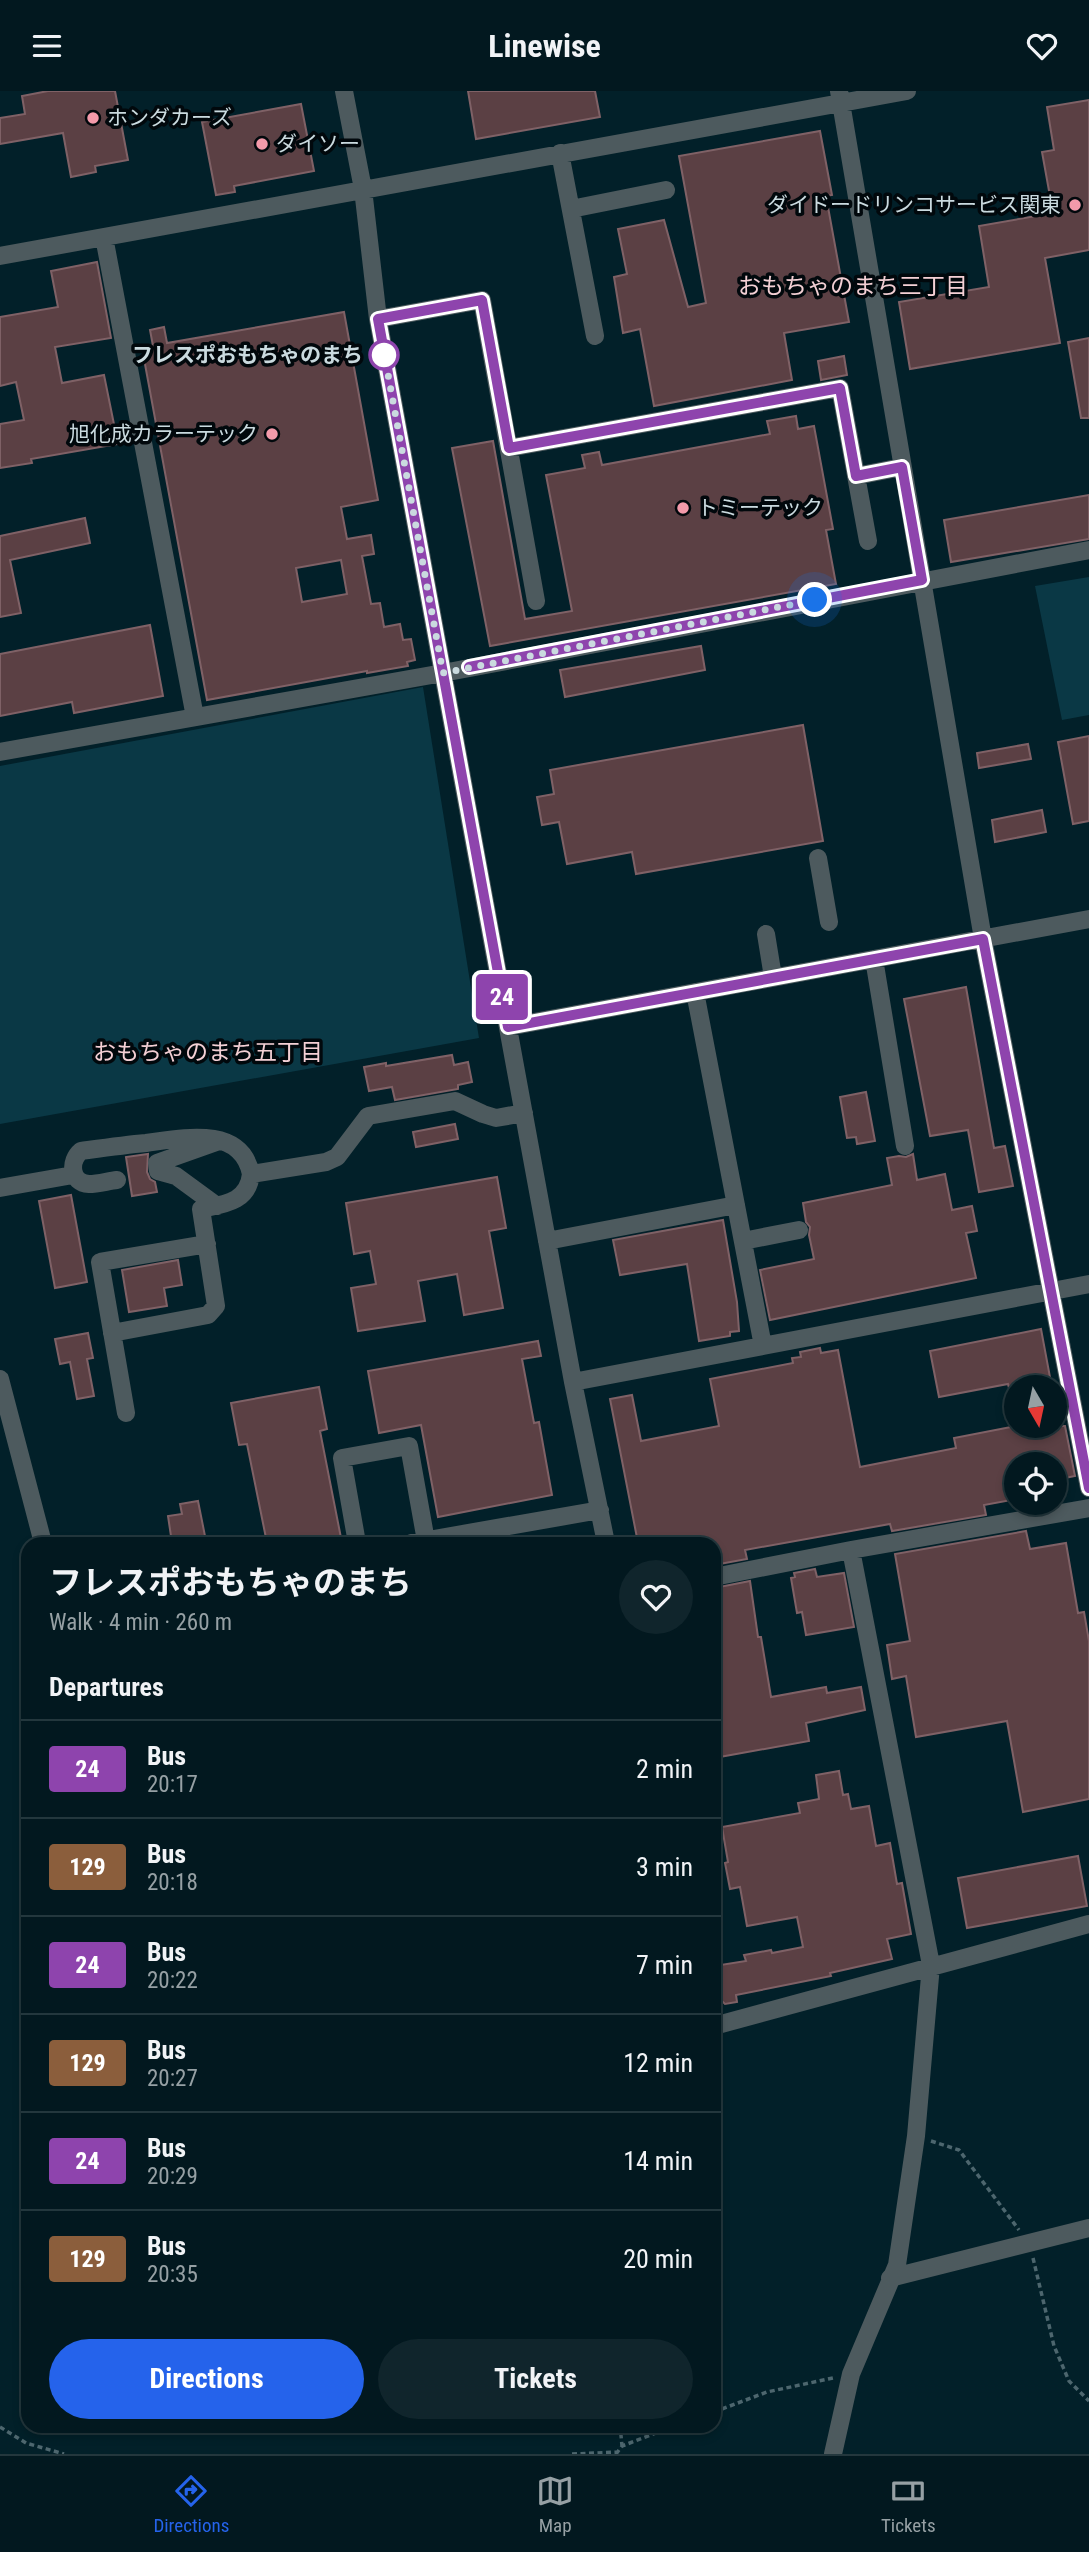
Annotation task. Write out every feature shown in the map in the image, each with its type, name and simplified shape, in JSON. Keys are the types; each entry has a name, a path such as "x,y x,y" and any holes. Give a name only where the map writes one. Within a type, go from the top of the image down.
{"street":[{"path":"344,91 363,189 378,319 573,1382 605,1537"},
{"path":"0,256 560,153 840,97 907,91"},
{"path":"840,97 983,939 1089,1488"},
{"path":"560,153 596,336"},
{"path":"571,209 666,190"},
{"path":"104,237 195,717"},
{"path":"378,319 482,300 536,601"},
{"path":"509,448 840,388 868,541"},
{"path":"856,476 902,467"},
{"path":"0,752 443,673 1089,550"},
{"path":"818,858 829,922"},
{"path":"508,1027 1089,919"},
{"path":"766,934 773,977"},
{"path":"874,959 905,1146"},
{"path":"695,992 763,1346"},
{"path":"251,1174 326,1163 337,1157 368,1116 456,1101 496,1118 524,1113"},
{"path":"112,1333 208,1315 215,1311 201,1209 233,1202 244,1195 250,1185 251,1174 249,1164 238,1148 221,1140 198,1136 81,1151 76,1156 72,1167 74,1175 80,1181 88,1184 117,1180"},
{"path":"217,1206 176,1177 158,1171 157,1163 221,1140"},
{"path":"0,1188 74,1175"},
{"path":"547,1241 736,1205"},
{"path":"743,1241 799,1230"},
{"path":"126,1413 100,1262 207,1244"},
{"path":"573,1382 1089,1284"},
{"path":"0,1379 41,1537"},
{"path":"356,1537 342,1458 409,1446 418,1537"},
{"path":"721,1576 1089,1508"},
{"path":"446,1537 600,1510"},
{"path":"833,2454 851,2374 897,2265 916,2136 930,1965 851,1550"},
{"path":"721,2024 930,1965 1089,1924"},
{"path":"890,2279 1089,2228"}],"path":[{"path":"916,2136 959,2151 1028,2242 1054,2346 1069,2381 1089,2401"},
{"path":"721,2409 767,2392 851,2374"},
{"path":"0,2427 26,2444 64,2454"},
{"path":"621,2433 622,2446"},
{"path":"572,2454 617,2453 622,2446 656,2433"}],"shaded area":[{"path":"1089,577 1089,715 1062,720 1035,586"},
{"path":"423,687 479,1038 0,1124 0,766"}],"building":[{"path":"48,91 115,91 128,160 95,166 96,172 71,177 63,133 0,144 0,118 25,114 22,96"},
{"path":"468,91 595,91 600,117 476,139"},
{"path":"1089,100 1089,250 1045,258 1060,343 910,369 899,302 989,287 979,226 1053,213 1042,152 1054,150 1047,107"},
{"path":"301,104 314,171 234,186 235,192 216,195 202,122"},
{"path":"820,131 832,195 826,196 849,322 784,333 792,380 654,406 640,329 623,333 614,277 627,274 618,229 664,220 688,307 706,303 679,156"},
{"path":"97,262 111,338 55,347 62,383 104,375 118,444 31,459 32,463 0,468 0,424 24,420 16,382 0,386 0,317 58,307 51,271"},
{"path":"344,312 378,500 341,507 347,539 371,535 374,554 362,556 371,604 380,603 384,627 400,624 403,640 411,639 415,660 407,662 408,666 207,700 142,348 153,346 150,330 164,327 167,343","holes":["341,560 347,594 302,602 296,568"]},
{"path":"1089,338 1089,418 1081,418 1068,342"},
{"path":"844,356 847,375 821,380 818,361"},
{"path":"796,416 798,429 814,426 833,529 826,530 836,584 490,646 452,448 493,441 525,619 572,611 546,475 585,468 582,455 599,452 602,465 770,434 767,421"},
{"path":"1089,495 1089,539 951,562 944,520"},
{"path":"85,518 90,543 10,560 21,613 0,617 0,536"},
{"path":"150,625 163,696 74,713 72,702 0,716 0,654"},
{"path":"701,646 705,670 565,697 560,670"},
{"path":"803,725 823,841 636,874 632,852 567,864 559,822 542,825 537,797 554,794 550,770"},
{"path":"1089,736 1089,821 1073,824 1058,742"},
{"path":"1028,744 1031,759 979,768 977,753"},
{"path":"1042,810 1046,832 995,842 992,820"},
{"path":"966,987 994,1148 1005,1146 1013,1186 979,1192 968,1130 930,1136 904,999"},
{"path":"452,1055 454,1065 468,1062 472,1082 458,1085 458,1089 395,1100 392,1087 369,1091 364,1067"},
{"path":"866,1092 875,1141 857,1144 856,1137 847,1138 840,1097"},
{"path":"455,1124 458,1139 416,1147 413,1132"},
{"path":"148,1154 147,1172 155,1182 157,1192 132,1196 126,1157"},
{"path":"913,1154 917,1180 945,1174 952,1210 972,1206 977,1231 966,1233 976,1278 770,1320 760,1270 814,1259 810,1227 806,1222 803,1203 892,1185 887,1158"},
{"path":"497,1177 506,1228 489,1231 503,1308 464,1315 457,1274 418,1281 425,1321 358,1331 351,1288 376,1284 370,1251 354,1254 346,1203"},
{"path":"71,1195 87,1282 55,1288 39,1201"},
{"path":"723,1220 737,1302 739,1331 730,1332 730,1336 699,1341 687,1264 620,1275 613,1240"},
{"path":"178,1260 182,1285 164,1288 167,1306 129,1312 122,1270"},
{"path":"1041,1329 1050,1375 1004,1375 1004,1385 939,1397 930,1351"},
{"path":"88,1333 93,1358 87,1359 94,1396 77,1399 70,1362 60,1364 55,1339"},
{"path":"538,1341 541,1356 522,1359 534,1423 539,1422 552,1495 438,1517 421,1425 379,1433 368,1371"},
{"path":"820,1348 821,1353 838,1350 860,1467 956,1448 954,1438 1004,1428 1004,1439 1068,1439 1075,1476 1067,1478 1067,1452 1004,1452 1004,1501 984,1505 986,1515 892,1531 890,1524 745,1550 747,1559 721,1564 721,1537 637,1537 610,1399 632,1395 641,1441 719,1426 710,1379 793,1363 792,1358 801,1357 800,1352"},
{"path":"319,1387 327,1429 320,1431 341,1537 266,1537 247,1444 239,1445 231,1403"},
{"path":"198,1501 205,1537 171,1537 168,1516 182,1514 180,1504"},
{"path":"1026,1531 1030,1549 1066,1543 1078,1613 1084,1612 1089,1641 1089,1799 1023,1812 1007,1721 916,1737 906,1676 892,1679 887,1645 910,1641 895,1554"},
{"path":"815,1569 817,1577 844,1573 854,1627 806,1635 802,1612 797,1613 791,1578 795,1577 794,1573"},
{"path":"750,1581 758,1637 761,1637 771,1697 826,1687 827,1693 861,1687 865,1710 806,1723 809,1741 721,1757 721,1587"},
{"path":"839,1771 843,1795 848,1794 851,1809 869,1806 876,1846 890,1843 897,1884 902,1883 911,1934 887,1939 892,1959 830,1973 831,1976 736,1995 737,2002 725,2004 721,2000 721,1965 746,1961 744,1955 803,1947 797,1917 747,1926 740,1887 730,1889 722,1827 800,1813 798,1803 819,1799 816,1775"},
{"path":"1078,1856 1087,1906 967,1928 958,1878"}],"bus line":[{"name":"24","path":"469,667 922,580 902,467 856,476 840,388 509,448 482,300 378,319 508,1027 983,939 1089,1488"}],"place":[{"name":"ホンダカーズ","path":"93,118"},
{"name":"ダイソー","path":"262,144"},
{"name":"ダイドードリンコサービス関東","path":"1075,205"},
{"name":"フレスポおもちゃのまち","path":"384,355"},
{"name":"旭化成カラーテック","path":"272,434"},
{"name":"トミーテック","path":"683,508"}],"district":[{"name":"おもちゃのまち三丁目","path":"853,286"},
{"name":"おもちゃのまち五丁目","path":"208,1052"}],"route":[{"path":"384,355 383,347 443,673 815,600"}]}
